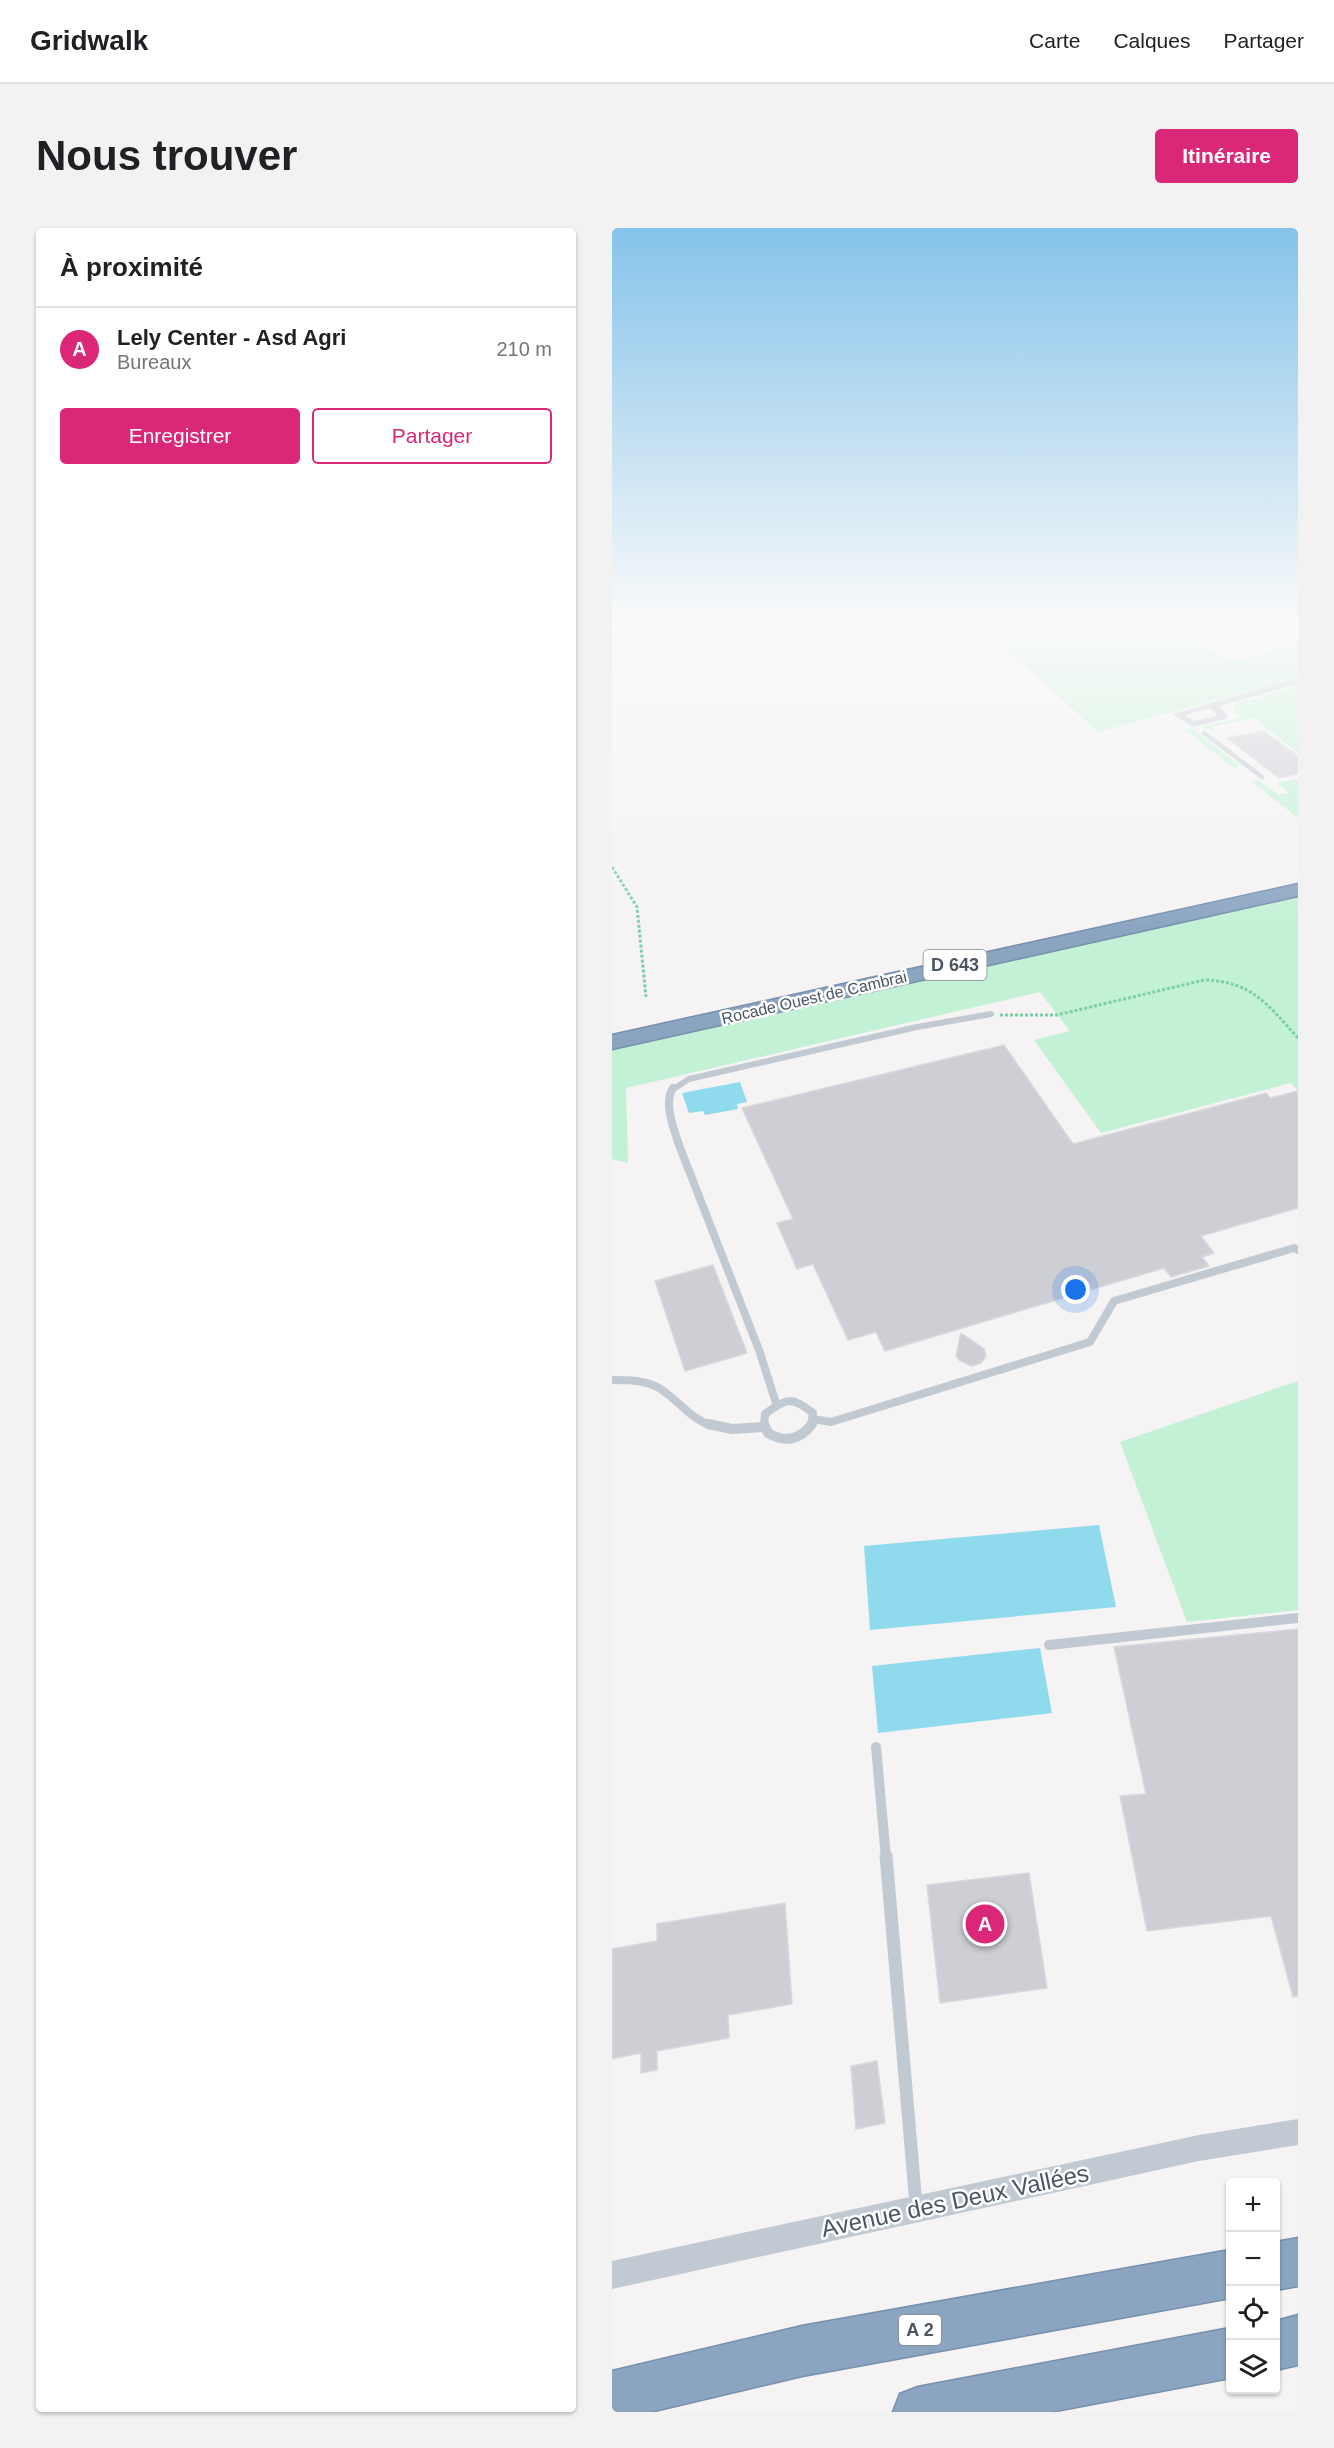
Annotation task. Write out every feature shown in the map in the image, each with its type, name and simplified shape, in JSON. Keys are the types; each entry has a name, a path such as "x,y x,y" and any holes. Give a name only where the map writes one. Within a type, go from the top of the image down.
{"highway":[{"name":"Rocade Ouest de Cambrai","path":"612,1042 1298,890"},
{"path":"1280,2265 1298,2262"},
{"name":"A 2","path":"612,2396 802,2351 1226,2275"},
{"path":"1280,2343 1298,2340"},
{"path":"918,2412 1226,2354"}],"street":[{"name":"Avenue des Deux Vallées","path":"612,2275 1199,2148 1298,2132"}],"lane":[{"path":"1204,733 1263,777"},
{"path":"777,1403 672,1122 669,1094 673,1088 689,1079 917,1027 991,1014"},
{"path":"813,1419 831,1422 1090,1342 1114,1301 1298,1250"},
{"path":"612,1380 631,1379 654,1386 670,1396 685,1412 705,1424 735,1430 764,1427"},
{"path":"791,1400 805,1404 813,1413 813,1419 812,1425 802,1436 787,1440 772,1437 764,1427 765,1414 777,1403 791,1400"},
{"path":"1049,1645 1298,1618"},
{"path":"876,1747 916,2209"}],"path":[{"path":"612,867 637,907 646,997"},
{"path":"991,1014 1057,1015 1203,980 1219,979 1246,986 1298,1038"}],"green space":[{"path":"1090,725 1124,725 1098,732"},
{"path":"1222,725 1212,727 1215,730 1209,731 1201,726"},
{"path":"1263,725 1298,725 1298,753"},
{"path":"1192,728 1239,765 1235,769 1185,730"},
{"path":"1298,779 1298,818 1252,782 1260,781 1279,795 1289,793 1277,783"},
{"path":"1298,897 1298,1091 1291,1083 1101,1133 1034,1040 1070,1031 1040,992 626,1088 628,1163 612,1159 612,1049"},
{"path":"1298,1381 1298,1610 1187,1622 1120,1442"}],"water":[{"path":"740,1082 747,1102 737,1104 738,1109 705,1115 703,1111 689,1113 682,1093"},
{"path":"1099,1525 1116,1607 870,1630 864,1546"},
{"path":"1040,1648 1052,1713 878,1733 872,1666"}],"building":[{"path":"1263,731 1298,756 1298,774 1279,778 1227,738"},
{"path":"1004,1045 1073,1144 1266,1093 1270,1098 1298,1091 1298,1208 1201,1236 1214,1253 1202,1257 1209,1266 1171,1277 1164,1268 885,1351 876,1332 848,1340 813,1264 797,1269 777,1223 793,1219 742,1108"},
{"path":"713,1265 747,1353 685,1371 655,1281"},
{"path":"961,1333 984,1349 986,1356 981,1363 971,1366 959,1360 956,1355"},
{"path":"1298,1629 1298,1996 1293,1997 1271,1916 1147,1931 1120,1796 1146,1794 1114,1647"},
{"path":"1029,1873 1047,1988 940,2003 927,1885"},
{"path":"785,1903 792,2004 728,2015 729,2038 657,2051 657,2070 641,2073 641,2053 612,2059 612,1949 657,1941 657,1924"},
{"path":"877,2061 885,2123 856,2129 851,2066"}],"place":[{"name":"Lely Center - Asd Agri","path":"985,1924"}]}
